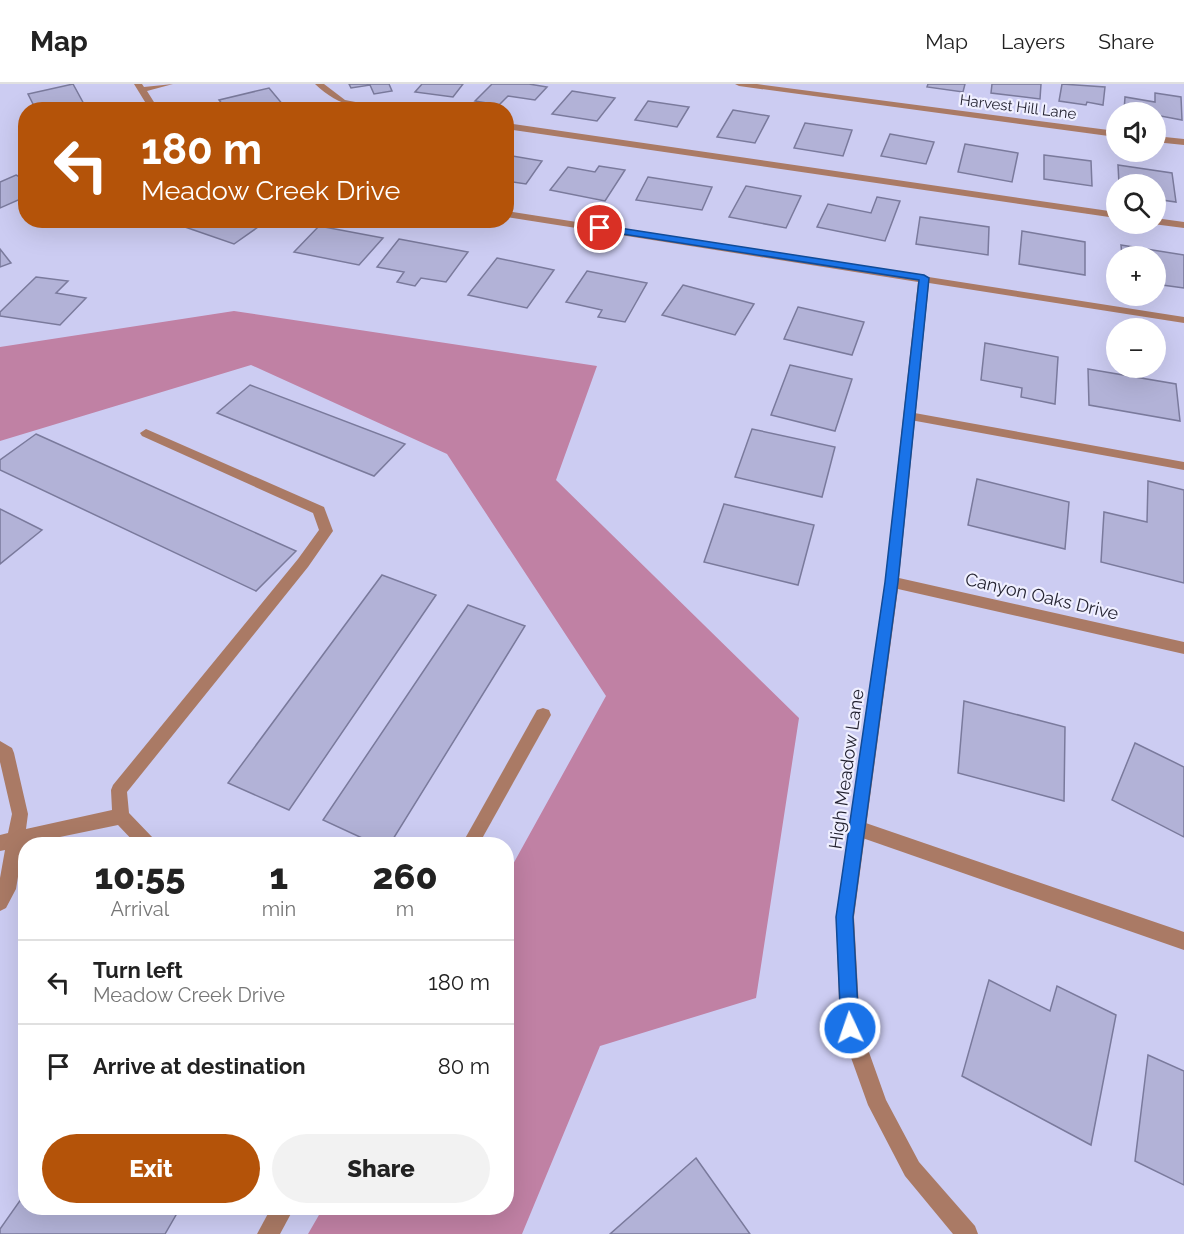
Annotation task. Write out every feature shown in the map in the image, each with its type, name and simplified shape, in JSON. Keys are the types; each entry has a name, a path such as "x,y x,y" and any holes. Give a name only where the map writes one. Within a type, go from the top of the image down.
{"street":[{"path":"150,102 140,87 169,84"},
{"path":"319,84 343,102"},
{"name":"Harvest Hill Lane","path":"739,84 1106,133"},
{"path":"514,127 1106,214"},
{"path":"1166,140 1184,142"},
{"path":"514,215 1184,320"},
{"path":"1166,223 1184,225"},
{"name":"High Meadow Lane","path":"924,278 891,582 844,917 850,1028 878,1105 912,1169 967,1234"},
{"path":"909,416 1184,466"},
{"path":"140,837 121,816 119,790 326,531 319,510 146,433"},
{"name":"Canyon Oaks Drive","path":"891,582 1184,648"},
{"path":"475,837 543,715"},
{"path":"0,748 6,753 20,814 8,842 8,889 0,902"},
{"path":"30,837 121,816"},
{"path":"857,828 1184,941"},
{"path":"268,1234 279,1215"}],"shaded area":[{"path":"234,311 597,366 556,480 799,718 756,998 600,1046 522,1234 308,1234 319,1215 514,1215 514,862 606,696 447,454 251,365 0,441 0,347"}],"building":[{"path":"73,84 83,102 32,102 28,94"},
{"path":"349,84 389,84 392,91 374,94 370,85 351,88"},
{"path":"422,84 463,84 453,97 415,92"},
{"path":"492,84 529,84 547,87 535,100 508,96 502,102 475,101"},
{"path":"928,84 965,84 963,92 927,87"},
{"path":"992,84 1041,84 1040,99 991,93"},
{"path":"1062,84 1105,87 1103,105 1059,101"},
{"path":"269,88 281,102 221,102 219,100"},
{"path":"572,91 615,98 597,121 552,114"},
{"path":"1155,93 1181,97 1182,120 1166,117 1166,102 1155,102"},
{"path":"1125,97 1155,102 1125,102"},
{"path":"648,101 689,107 677,127 635,120"},
{"path":"733,110 769,116 755,143 717,137"},
{"path":"805,123 852,130 843,156 794,148"},
{"path":"890,134 934,142 926,164 881,156"},
{"path":"965,144 1018,153 1012,182 958,172"},
{"path":"1044,155 1091,161 1092,186 1044,179"},
{"path":"514,156 542,161 526,184 514,182"},
{"path":"1118,165 1172,173 1176,202 1166,201 1166,174 1118,174"},
{"path":"599,166 625,170 605,201 550,190 568,167 595,172"},
{"path":"18,176 18,200 0,208 0,182"},
{"path":"648,177 712,187 702,210 636,200"},
{"path":"746,186 801,196 786,228 729,217"},
{"path":"877,197 900,201 885,241 817,227 828,204 871,213"},
{"path":"920,217 989,227 988,255 916,244"},
{"path":"188,228 257,228 234,244"},
{"path":"317,228 330,228 383,238 359,265 294,252"},
{"path":"1022,231 1085,242 1085,275 1019,264"},
{"path":"399,239 468,252 446,282 421,278 415,286 397,282 404,272 377,267"},
{"path":"0,249 11,263 0,267"},
{"path":"1166,252 1184,255 1184,288 1166,286"},
{"path":"497,258 554,270 527,308 468,295"},
{"path":"587,271 647,283 625,322 598,317 602,310 566,302"},
{"path":"36,277 68,281 56,293 86,298 60,325 0,316 0,312"},
{"path":"683,285 754,304 735,335 662,315"},
{"path":"798,307 864,322 852,355 784,339"},
{"path":"985,343 1058,357 1055,404 1021,397 1022,388 981,380"},
{"path":"790,365 852,379 835,431 771,415"},
{"path":"1088,369 1106,372 1106,378 1141,378 1176,384 1180,421 1089,405"},
{"path":"250,385 405,444 374,476 217,413"},
{"path":"752,429 835,447 822,497 735,477"},
{"path":"36,434 296,551 256,591 0,470 0,460"},
{"path":"977,479 1069,502 1065,549 968,525"},
{"path":"1148,481 1184,490 1184,583 1101,562 1104,512 1147,522"},
{"path":"724,504 814,525 798,585 704,562"},
{"path":"0,509 42,530 0,564"},
{"path":"382,575 436,595 289,810 228,783"},
{"path":"468,605 525,626 394,837 360,837 323,820"},
{"path":"964,701 1065,727 1064,801 958,773"},
{"path":"1135,743 1184,767 1184,837 1112,800"},
{"path":"989,980 1050,1011 1057,986 1116,1015 1091,1145 962,1076"},
{"path":"1148,1055 1184,1071 1184,1185 1135,1161"},
{"path":"696,1158 750,1234 610,1234"},
{"path":"18,1203 18,1215 176,1215 165,1234 0,1234 0,1229"}],"route":[{"path":"600,228 924,278 891,582 844,917 850,1028"}]}
